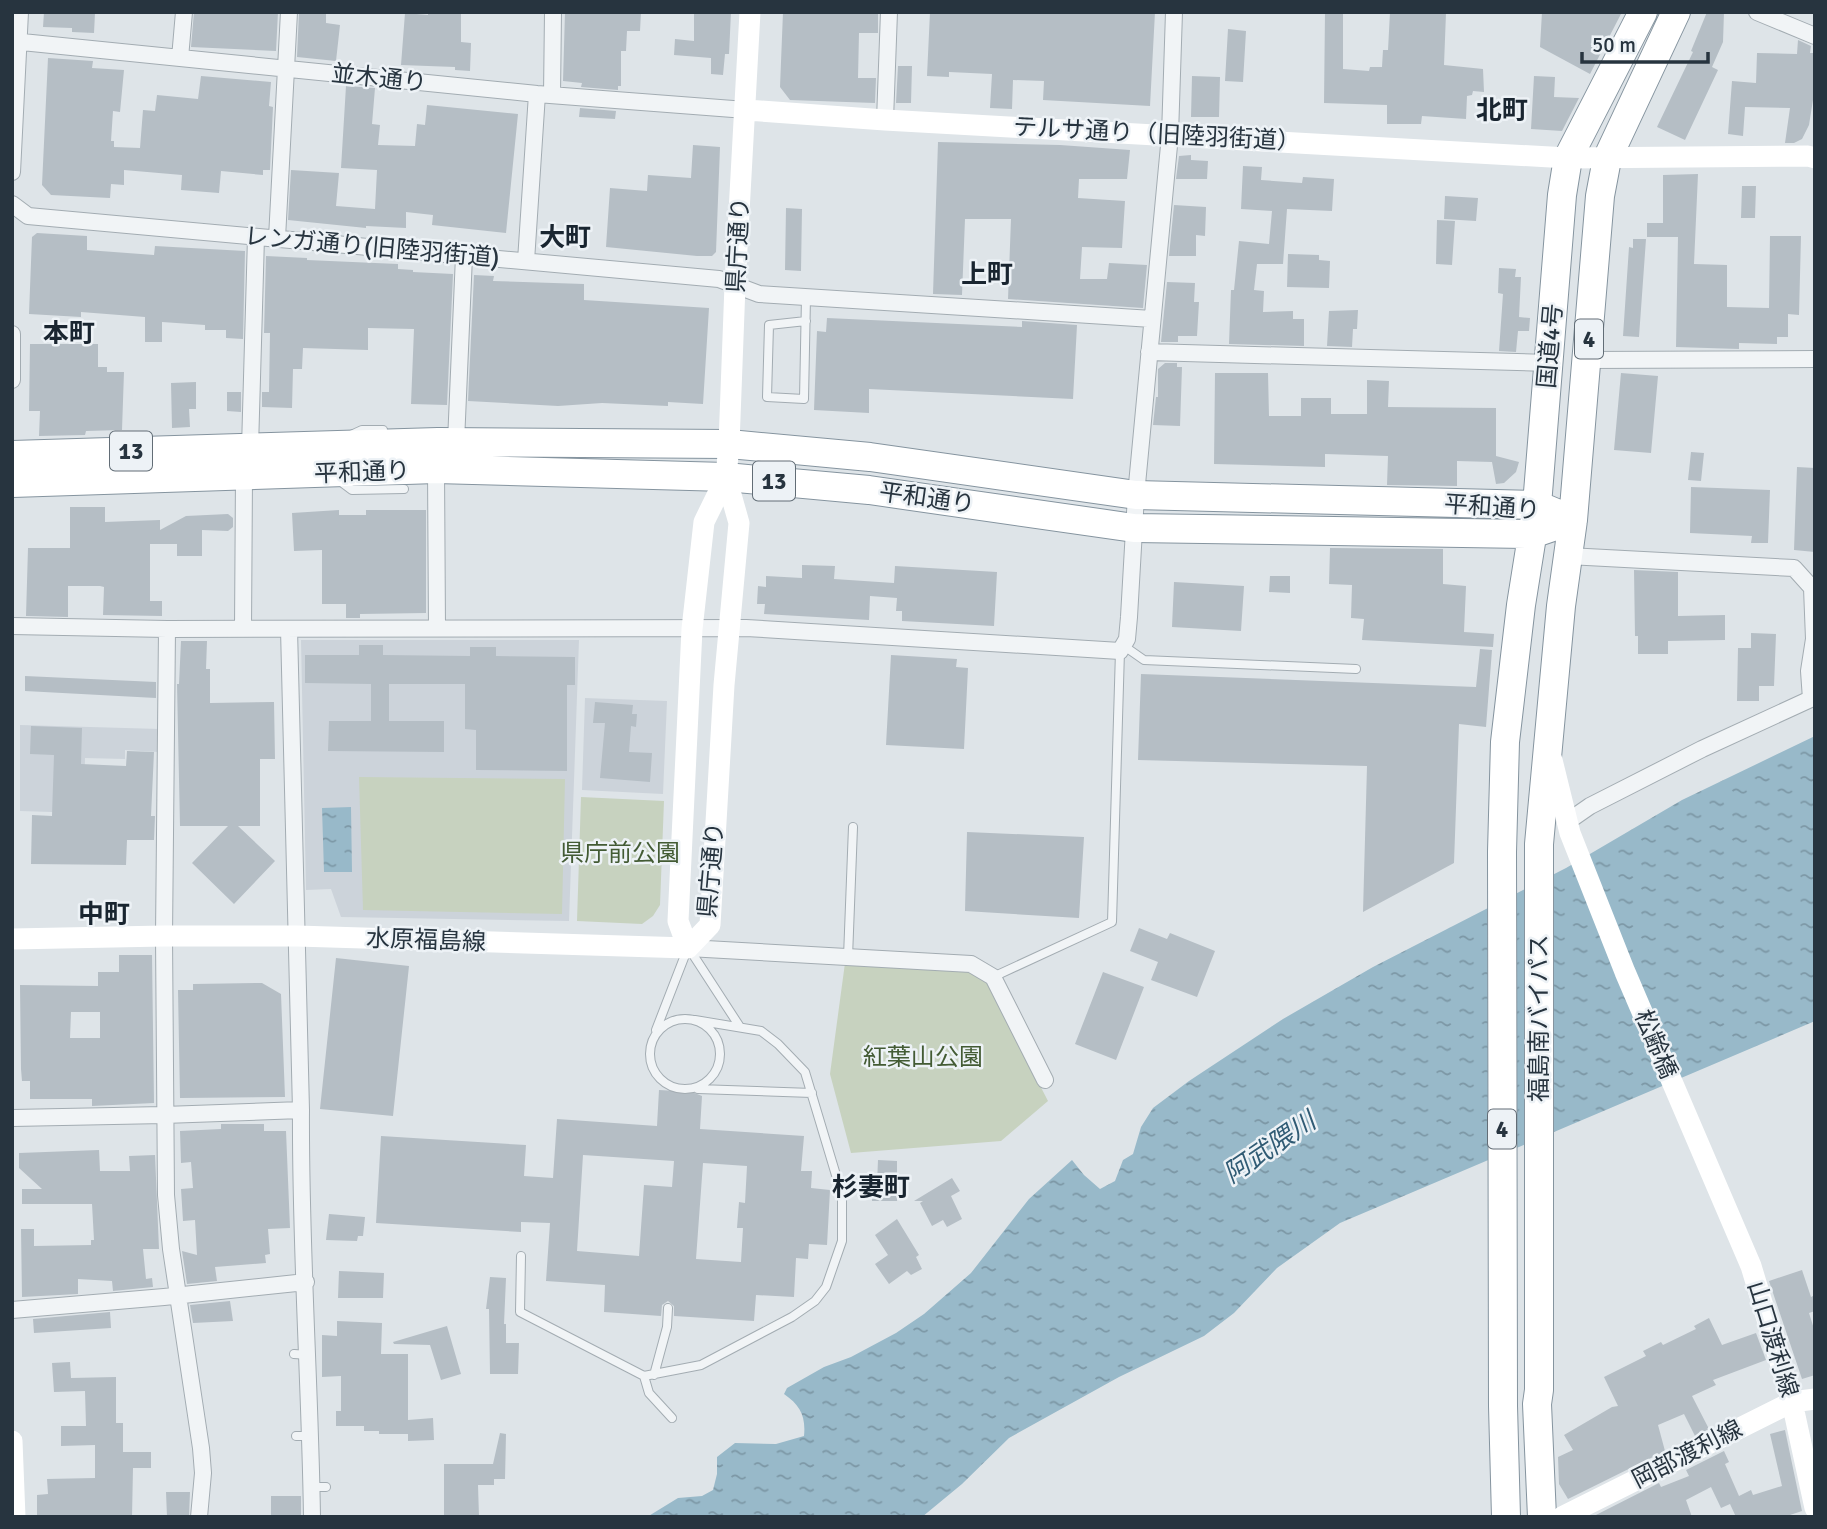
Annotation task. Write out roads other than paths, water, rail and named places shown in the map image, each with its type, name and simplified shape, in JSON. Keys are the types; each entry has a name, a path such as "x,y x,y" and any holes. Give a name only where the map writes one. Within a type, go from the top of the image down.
{"highway":[{"name":"4","path":"1568,158 1643,12"},
{"name":"4","path":"1607,159 1676,12"},
{"name":"国道4号","path":"1532,534 1562,195 1568,158"},
{"name":"国道4号","path":"1573,520 1600,196 1607,159"},
{"name":"平和通り","path":"12,483 244,476 330,459 456,442 729,444 870,457 1136,495 1536,505 1573,520"},
{"name":"平和通り","path":"12,455 250,448 436,469 726,477 869,490 1134,528 1532,534 1573,520"},
{"name":"福島南バイパス","path":"1542,1517 1536,1404 1539,1390 1539,844 1560,606 1573,520"},
{"name":"福島南バイパス","path":"1505,1504 1502,852 1505,742 1532,534"}],"main road":[{"name":"県庁通り","path":"726,477 704,522 692,629 678,921 688,948 710,925 738,523 726,477 750,12"},
{"name":"テルサ通り（旧陸羽街道）","path":"746,110 1568,158 1607,159 1812,151"},
{"path":"1548,739 1569,828"},
{"name":"松齢橋","path":"1569,828 1625,972 1746,1253"},
{"name":"水原福島線","path":"12,939 297,936 688,948"},
{"name":"山口渡利線","path":"1746,1253 1792,1402 1815,1508"},
{"name":"岡部渡利線","path":"1562,1517 1792,1402 1815,1399"},
{"path":"12,1441 15,1517"}],"street":[{"path":"12,173 15,42 20,12"},
{"path":"180,58 184,12"},
{"path":"277,238 289,12"},
{"path":"526,261 553,12"},
{"path":"885,120 889,12"},
{"path":"12,626 167,629 729,628 1122,648 1127,639 1136,495 1170,135 1174,12"},
{"path":"1757,12 1815,36"},
{"name":"並木通り","path":"15,42 544,94 746,110"},
{"name":"レンガ通り(旧陸羽街道)","path":"12,204 28,216 719,279 759,294 1152,319"},
{"path":"250,448 256,237"},
{"path":"456,442 464,256"},
{"path":"12,334 12,380"},
{"path":"1149,352 1549,363"},
{"path":"1587,360 1815,359"},
{"path":"436,469 437,628"},
{"path":"243,629 244,476"},
{"path":"1568,556 1794,568 1812,587 1814,639 1809,671 1813,698 1702,749 1590,806 1569,828"},
{"path":"167,629 164,936 167,1222 201,1448 203,1473 199,1517"},
{"path":"289,629 301,1178 306,1282 301,1350 303,1436 312,1482 312,1517"},
{"path":"688,948 971,964 993,977 1045,1080"},
{"path":"12,1118 301,1110"},
{"path":"12,1310 306,1282"}],"lane":[{"path":"806,297 806,321 804,400 767,397 769,325 806,321"},
{"path":"395,430 362,430 330,459 352,490 404,489"},
{"path":"993,977 1112,922 1122,648 1144,660 1356,669"},
{"path":"848,957 853,827"},
{"path":"688,948 740,1027"},
{"path":"688,948 650,1047 652,1070 659,1079 680,1090 813,1093"},
{"path":"521,1256 520,1312 644,1376 701,1365 792,1317 815,1301 826,1287 842,1241 842,1195 805,1072 761,1031 683,1019 671,1021 654,1036"},
{"path":"691,1089 712,1078 718,1068 720,1056 719,1044 714,1034 695,1020"},
{"path":"654,1375 665,1337 668,1308"},
{"path":"644,1376 649,1393 671,1418"}],"water":[{"name":"阿武隈川","path":"1815,736 1815,1021 1340,1223 1277,1268 1234,1313 1204,1336 1119,1377 1009,1438 962,1484 922,1517 647,1517 678,1498 702,1496 713,1490 717,1457 735,1443 776,1444 804,1436 803,1417 794,1402 784,1394 787,1388 896,1333 924,1314 971,1273 1029,1199 1072,1160 1100,1189 1115,1181 1123,1160 1133,1154 1141,1127 1153,1108 1189,1081 1283,1019 1373,967 1566,868 1682,800"},
{"path":"351,807 352,872 324,872 322,808"}],"district":[{"name":"北町","path":"1502,111"},
{"name":"大町","path":"565,238"},
{"name":"上町","path":"987,275"},
{"name":"本町","path":"69,334"},
{"name":"中町","path":"104,915"},
{"name":"杉妻町","path":"871,1188"}],"park label":[{"name":"県庁前公園","path":"620,853"},
{"name":"紅葉山公園","path":"923,1057"}]}
